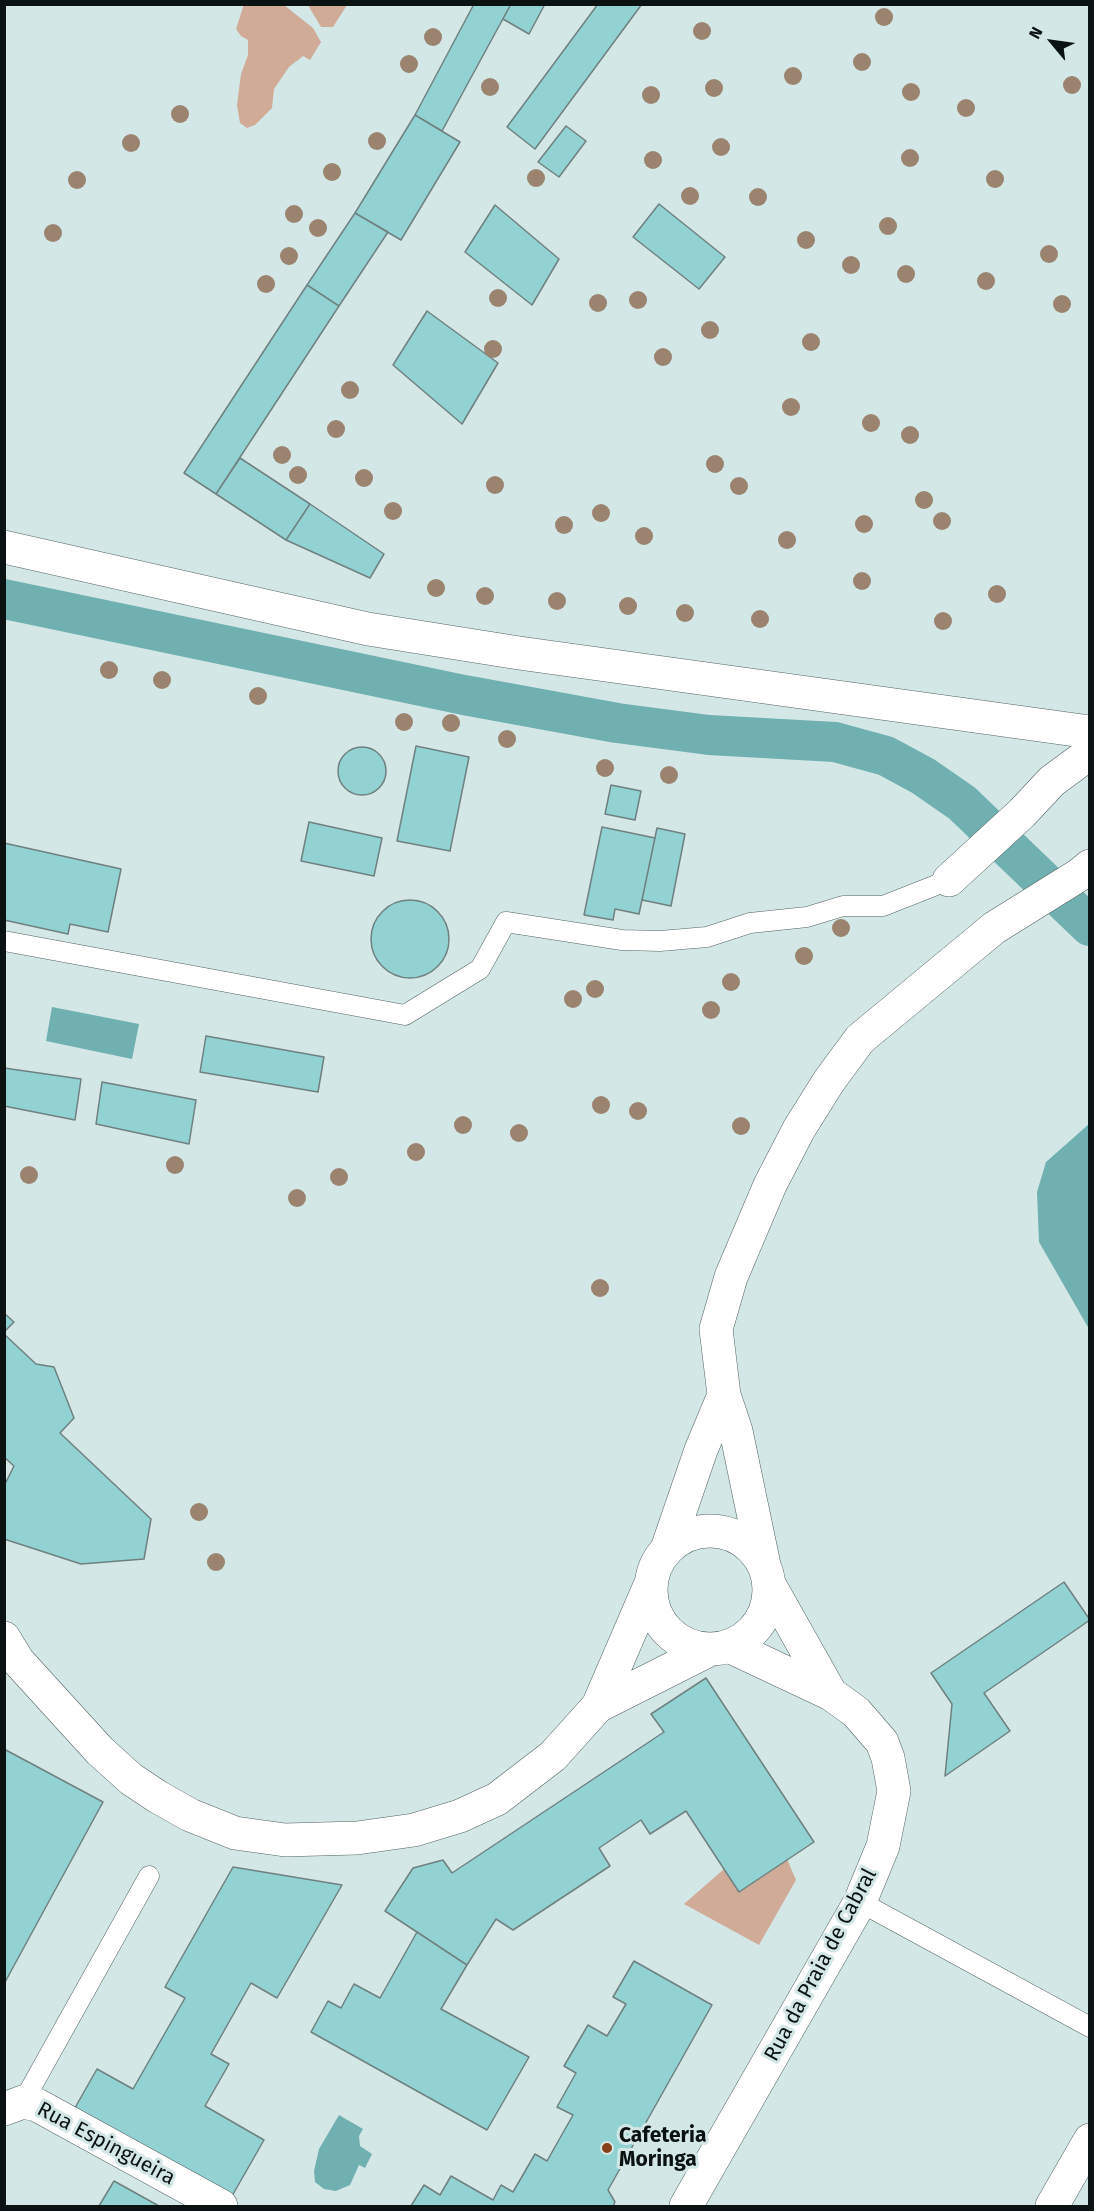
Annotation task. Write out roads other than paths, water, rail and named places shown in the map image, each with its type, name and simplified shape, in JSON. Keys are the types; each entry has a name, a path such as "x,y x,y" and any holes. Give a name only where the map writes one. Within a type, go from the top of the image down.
{"street":[{"path":"4,547 368,629 519,653 1089,732"},
{"path":"949,880 1022,813 1052,781 1089,753"},
{"path":"598,1707 747,1636 760,1622 768,1603 766,1574 736,1431 724,1395 716,1329 731,1277 748,1236 770,1185 799,1129 829,1081 860,1039 994,928 1086,871"},
{"path":"668,1549 700,1450 724,1395"},
{"path":"9,1656 100,1751 131,1779 190,1815 235,1833 285,1840 357,1838 414,1830 460,1816 497,1799 553,1756 598,1707 651,1583 656,1564 682,1537 701,1531 720,1532 738,1538 753,1550 766,1574"},
{"name":"Rua da Praia de Cabral","path":"766,1574 831,1694"},
{"path":"651,1583 652,1603 659,1622 672,1637 690,1647 719,1648"},
{"name":"Rua da Praia de Cabral","path":"686,2206 860,1902 883,1846 894,1791 888,1758 882,1742 856,1712 831,1694 719,1648"},
{"name":"Rua Espingueira","path":"14,2106 37,2104 221,2206"},
{"path":"1052,2206 1089,2140"}],"lane":[{"path":"4,941 405,1015 480,969 506,922 622,940 660,941 707,937 750,923 807,917 843,906 883,906 949,880"},
{"path":"14,2106 149,1876"},
{"path":"860,1902 1089,2027"}],"water":[{"path":"52,1007 139,1024 132,1059 46,1041"},
{"path":"1089,1124 1089,1329 1039,1242 1037,1192 1046,1162"},
{"path":"339,2115 363,2129 359,2136 360,2146 372,2154 365,2168 359,2165 350,2185 336,2191 324,2189 315,2182 314,2171 319,2149"}],"waterway":[{"path":"4,599 464,695 617,723 709,735 835,742 886,756 923,776 962,803 1090,926"}],"place":[{"name":"Cafeteria Moringa","path":"607,2148"}]}
